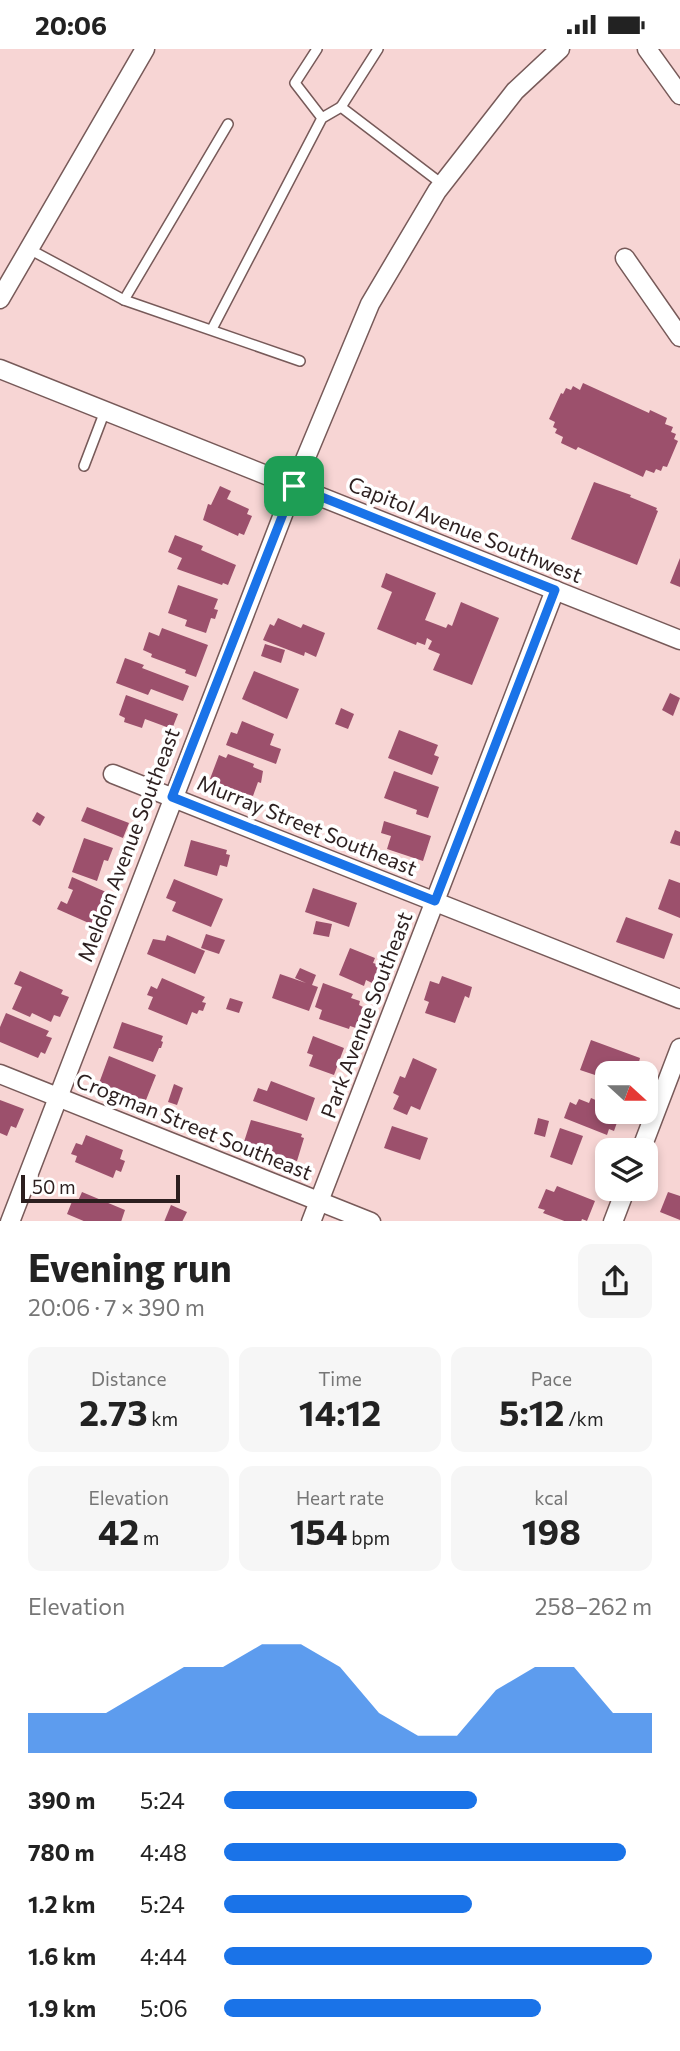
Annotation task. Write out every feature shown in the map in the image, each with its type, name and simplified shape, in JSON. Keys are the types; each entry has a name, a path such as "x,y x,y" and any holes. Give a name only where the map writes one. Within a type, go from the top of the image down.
{"street":[{"name":"Meldon Avenue Southeast","path":"10,1221 172,797 294,486 369,304 443,184 516,91 561,49"},
{"path":"647,49 680,95"},
{"path":"0,299 139,51"},
{"path":"625,258 680,337"},
{"name":"Capitol Avenue Southwest","path":"0,369 680,640"},
{"name":"Park Avenue Southeast","path":"311,1221 555,590"},
{"name":"Murray Street Southeast","path":"113,774 680,999"},
{"path":"646,1138 680,1048"},
{"name":"Crogman Street Southeast","path":"0,1074 371,1221"},
{"path":"613,1221 621,1201"}],"lane":[{"path":"317,49 295,83 322,118"},
{"path":"212,329 322,118 341,107 378,49"},
{"path":"341,107 443,184"},
{"path":"124,300 228,124"},
{"path":"29,249 124,300 300,361"},
{"path":"84,466 105,411"}],"building":[{"path":"583,383 649,413 650,410 667,418 665,424 673,427 671,432 676,434 674,439 678,441 667,467 663,466 661,471 656,469 654,473 646,470 643,477 578,447 576,450 561,443 563,437 555,433 555,422 549,419 561,393 563,394 566,388 571,390 573,386 580,390"},
{"path":"594,482 657,508 637,565 571,539"},
{"path":"220,486 231,491 227,499 249,509 247,514 252,516 244,535 239,533 238,536 203,520 208,504 211,505"},
{"path":"175,535 203,546 201,550 236,565 228,585 177,569 182,558 168,552"},
{"path":"680,558 680,587 670,583"},
{"path":"386,573 436,593 425,620 446,628 448,624 452,626 461,602 499,618 472,685 433,670 440,654 428,649 432,641 427,638 425,645 417,642 416,645 377,629 392,592 381,587"},
{"path":"178,585 218,599 214,609 218,610 215,619 211,618 206,633 185,626 187,620 168,613"},
{"path":"278,618 301,628 303,624 325,633 316,657 305,652 304,656 263,640 270,624 274,626"},
{"path":"162,628 208,645 196,677 185,673 186,670 151,657 152,654 143,650 149,632 159,636"},
{"path":"265,644 285,650 281,663 261,656"},
{"path":"125,658 144,665 142,668 189,686 183,701 151,689 148,695 116,683"},
{"path":"254,671 299,689 287,719 242,699"},
{"path":"670,693 680,698 673,716 662,710"},
{"path":"126,695 178,714 172,729 145,719 142,728 124,722 125,718 119,715"},
{"path":"341,708 354,714 348,729 335,724"},
{"path":"242,721 274,734 270,745 281,749 276,764 226,745 231,732 237,734"},
{"path":"399,730 438,745 434,755 439,757 432,775 388,758"},
{"path":"228,754 254,764 253,767 263,771 261,783 258,782 253,796 244,793 243,797 216,786 218,781 210,779 219,755 226,758"},
{"path":"394,771 439,787 428,818 416,814 417,810 384,798"},
{"path":"87,807 129,823 123,838 81,821"},
{"path":"37,812 45,817 40,826 32,821"},
{"path":"384,821 431,836 423,861 387,849 391,836 381,833"},
{"path":"675,830 680,832 680,846 670,843"},
{"path":"84,838 113,848 108,861 104,860 97,881 72,872"},
{"path":"191,840 227,850 226,854 230,855 227,867 220,865 217,876 184,866"},
{"path":"72,877 106,892 104,896 109,898 102,916 96,913 91,924 57,909 61,901 67,904 73,890 68,888"},
{"path":"174,879 223,899 211,927 172,911 176,902 166,898"},
{"path":"669,879 680,883 680,918 658,909"},
{"path":"313,888 357,903 349,927 305,912"},
{"path":"626,917 673,934 664,959 616,942"},
{"path":"316,921 332,924 329,937 313,934"},
{"path":"206,934 225,940 219,954 201,948"},
{"path":"167,935 205,951 195,974 147,954 153,939 165,941"},
{"path":"350,948 375,958 373,963 380,965 372,983 366,980 364,986 339,975"},
{"path":"300,968 316,975 312,985 318,987 309,1011 272,998 280,974 306,983 295,978"},
{"path":"20,971 63,990 61,994 69,997 60,1017 54,1015 51,1022 32,1013 30,1017 12,1009 22,987 14,984"},
{"path":"442,976 472,987 469,998 465,996 455,1023 425,1013 429,1002 424,1000 430,981 439,984"},
{"path":"162,978 205,997 202,1002 206,1003 203,1011 199,1010 197,1014 192,1012 187,1025 148,1009 153,997 147,995 151,986 157,989"},
{"path":"323,983 353,994 351,998 360,1001 359,1005 363,1007 356,1028 350,1026 349,1029 319,1019 322,1010 315,1007"},
{"path":"230,998 243,1002 239,1013 226,1009"},
{"path":"6,1013 49,1031 46,1036 52,1038 45,1054 41,1052 38,1058 0,1042 0,1027"},
{"path":"122,1022 163,1036 161,1048 153,1062 113,1048"},
{"path":"313,1036 344,1048 334,1075 309,1066 313,1055 307,1053"},
{"path":"591,1040 640,1058 639,1061 595,1061 595,1075 580,1070"},
{"path":"109,1056 156,1075 144,1105 113,1095 114,1092 98,1086"},
{"path":"413,1058 437,1069 420,1110 411,1106 407,1115 393,1109 399,1096 393,1093 400,1076 405,1078"},
{"path":"271,1081 315,1098 307,1121 253,1101 258,1088 267,1091"},
{"path":"174,1084 183,1088 177,1105 168,1102"},
{"path":"591,1098 595,1100 595,1124 616,1124 614,1131 609,1129 607,1135 564,1118 570,1102 576,1105 579,1099 589,1103"},
{"path":"0,1100 24,1109 16,1128 11,1126 7,1136 0,1133"},
{"path":"538,1118 549,1121 545,1137 534,1134"},
{"path":"251,1120 302,1134 301,1137 304,1138 297,1161 243,1145"},
{"path":"392,1126 428,1138 420,1160 384,1148"},
{"path":"560,1128 583,1136 572,1165 550,1157"},
{"path":"86,1135 123,1150 120,1159 125,1161 121,1172 116,1170 113,1178 75,1162 77,1156 71,1154 76,1143 82,1145"},
{"path":"557,1186 595,1201 587,1221 564,1221 543,1213 545,1210 538,1208 546,1189 554,1192"},
{"path":"82,1192 125,1210 121,1221 84,1221 67,1214 73,1199 78,1201"},
{"path":"668,1192 680,1196 680,1220 660,1212"},
{"path":"171,1205 187,1212 182,1221 164,1221"}],"route":[{"path":"294,486 555,590 435,901 172,797 294,486"}]}
